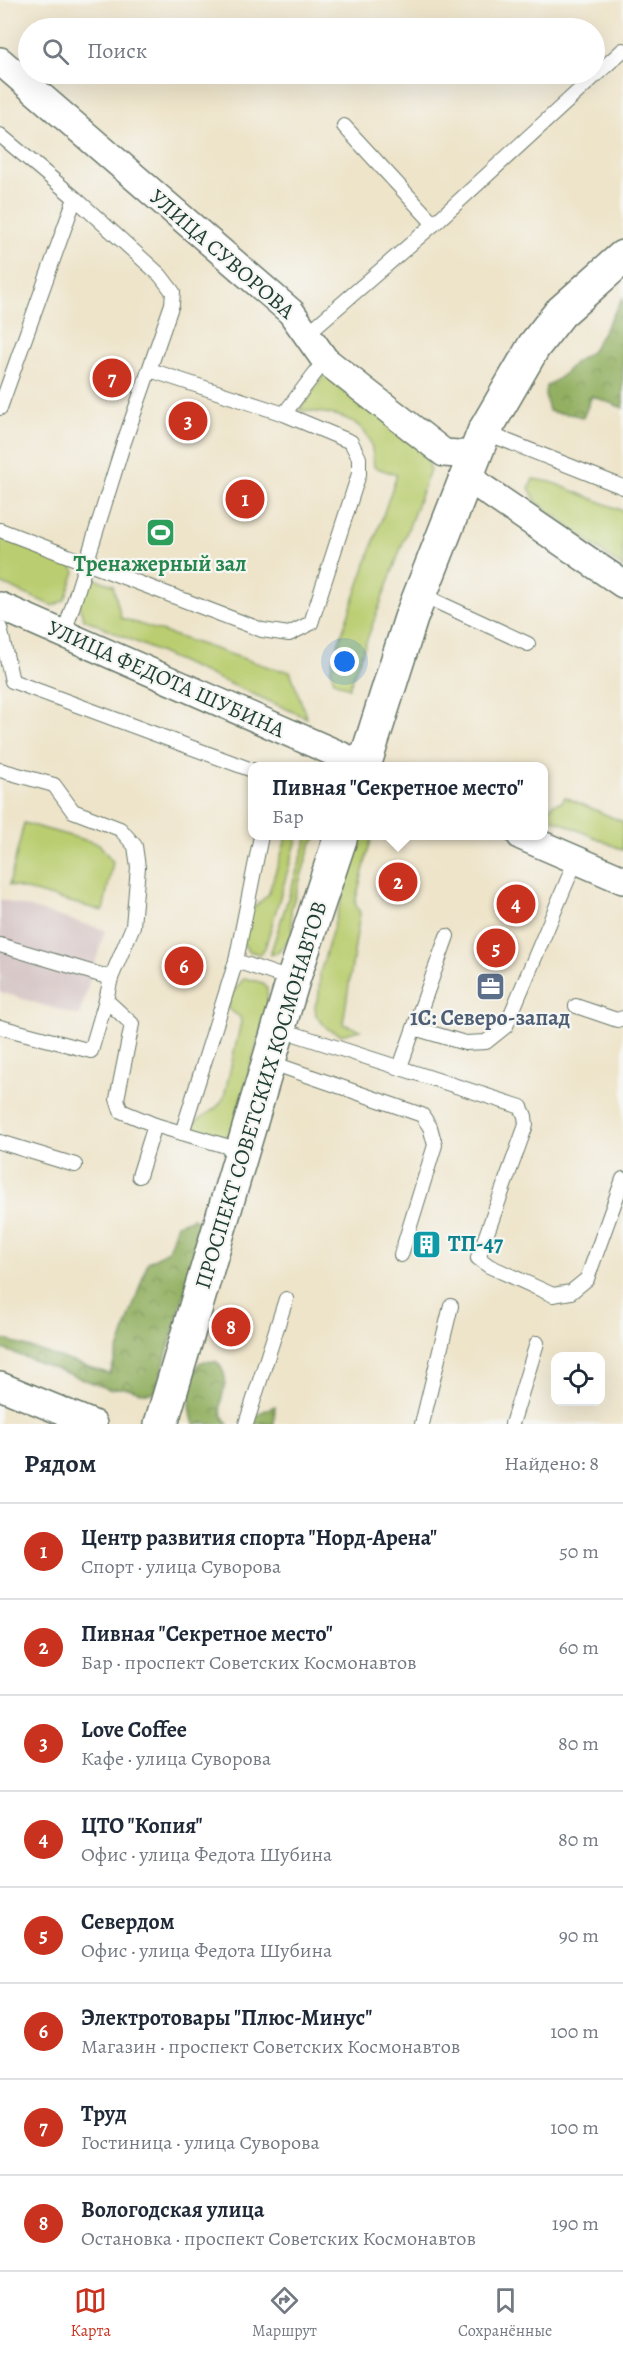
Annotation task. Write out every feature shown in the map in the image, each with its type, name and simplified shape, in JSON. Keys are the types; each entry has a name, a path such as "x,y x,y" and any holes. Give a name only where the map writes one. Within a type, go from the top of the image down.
{"main road":[{"path":"365,762 420,594 475,454 534,346 560,313 623,257"},
{"name":"ПРОСПЕКТ СОВЕТСКИХ КОСМОНАВТОВ","path":"161,1424 293,980 340,840"}],"street":[{"name":"УЛИЦА СУВОРОВА","path":"0,61 18,77"},
{"name":"УЛИЦА СУВОРОВА","path":"27,84 291,312 325,360 444,453 475,454"},
{"path":"475,454 623,585"},
{"name":"УЛИЦА ФЕДОТА ШУБИНА","path":"0,606 355,762"},
{"path":"530,840 623,880"},
{"path":"0,1386 57,1417 93,1424"}],"lane":[{"path":"605,67 623,50"},
{"path":"308,333 434,224 586,84"},
{"path":"344,126 434,224"},
{"path":"0,135 75,198 160,275 173,292 150,370 63,634"},
{"path":"0,408 75,198"},
{"path":"284,414 325,360"},
{"path":"0,530 262,630 289,634 310,622 359,474 360,458 351,442 284,414 150,370"},
{"path":"475,454 623,487"},
{"path":"420,594 528,644"},
{"path":"0,628 12,681 248,769"},
{"path":"0,770 54,785 73,811 120,829 135,846 138,867 133,926 111,978 91,1051 0,1027"},
{"path":"182,1133 236,960 260,840"},
{"path":"414,1028 465,1044 486,1042 506,1026 576,860"},
{"path":"400,1067 447,936"},
{"path":"0,945 111,978"},
{"path":"236,960 293,980"},
{"path":"106,1000 132,1024 117,1099 121,1111 155,1125 243,1151"},
{"path":"576,1006 618,1020 623,1018"},
{"path":"279,1029 521,1107 526,1125 478,1258 489,1266 553,1295 571,1292 586,1279 623,1179"},
{"path":"269,1062 422,1115 430,1127 435,1145 401,1255"},
{"path":"139,1176 155,1125"},
{"path":"0,1142 75,1165"},
{"path":"246,1424 286,1299"},
{"path":"422,1424 451,1306"},
{"path":"512,1424 537,1343"}],"shaded area":[{"path":"0,899 105,930 79,1016 0,992"}],"green space":[{"path":"623,298 623,408 592,396 583,418 549,411 545,395 546,387 592,351"},
{"path":"325,374 428,452 430,470 349,688 334,681 331,669 333,659 397,475 374,467 369,439 356,424 338,416 299,410"},
{"path":"533,479 551,482 623,511 623,568 536,501 529,488"},
{"path":"0,537 71,564 75,572 65,600 53,606 0,583"},
{"path":"87,576 113,585 121,618 275,669 290,671 307,718 84,619 79,606"},
{"path":"565,797 623,822 623,850 548,817 548,810 553,804 562,802"},
{"path":"24,823 99,844 113,862 103,911 9,885"},
{"path":"286,840 297,840 265,948 260,954 248,951 240,938 245,915 268,895"},
{"path":"307,840 315,840 311,844 291,909 292,936 277,953 270,955"},
{"path":"359,840 371,840 355,903 360,913 343,1024 360,1030 341,1035 328,1029 316,1016 315,1006 319,994 320,973"},
{"path":"244,978 263,983 267,988 268,1005 235,1121 230,1134 221,1140 193,1132 191,1127 217,1107 224,1097 241,1022 240,1017 228,1009 231,995"},
{"path":"192,1218 200,1222 203,1230 156,1391 146,1393 126,1388 109,1389 0,1348 0,1338 110,1374 148,1262 168,1251 177,1224"},
{"path":"217,1362 223,1371 225,1386 221,1408 222,1416 228,1424 194,1424 190,1401 193,1377 199,1363"},
{"path":"275,1406 274,1424 251,1424 259,1413"}],"place":[{"name":"Труд","path":"112,378"},
{"name":"Love Coffee","path":"188,421"},
{"name":"Центр развития спорта \"Норд-Арена\"","path":"245,499"},
{"name":"Тренажерный зал","path":"160,532"},
{"name":"Пивная \"Секретное место\"","path":"398,882"},
{"name":"ЦТО \"Копия\"","path":"516,904"},
{"name":"Севердом","path":"496,948"},
{"name":"Электротовары \"Плюс-Минус\"","path":"184,966"},
{"name":"1С: Северо-запад","path":"490,986"},
{"name":"ТП-47","path":"427,1244"},
{"name":"Вологодская улица","path":"231,1327"}]}
